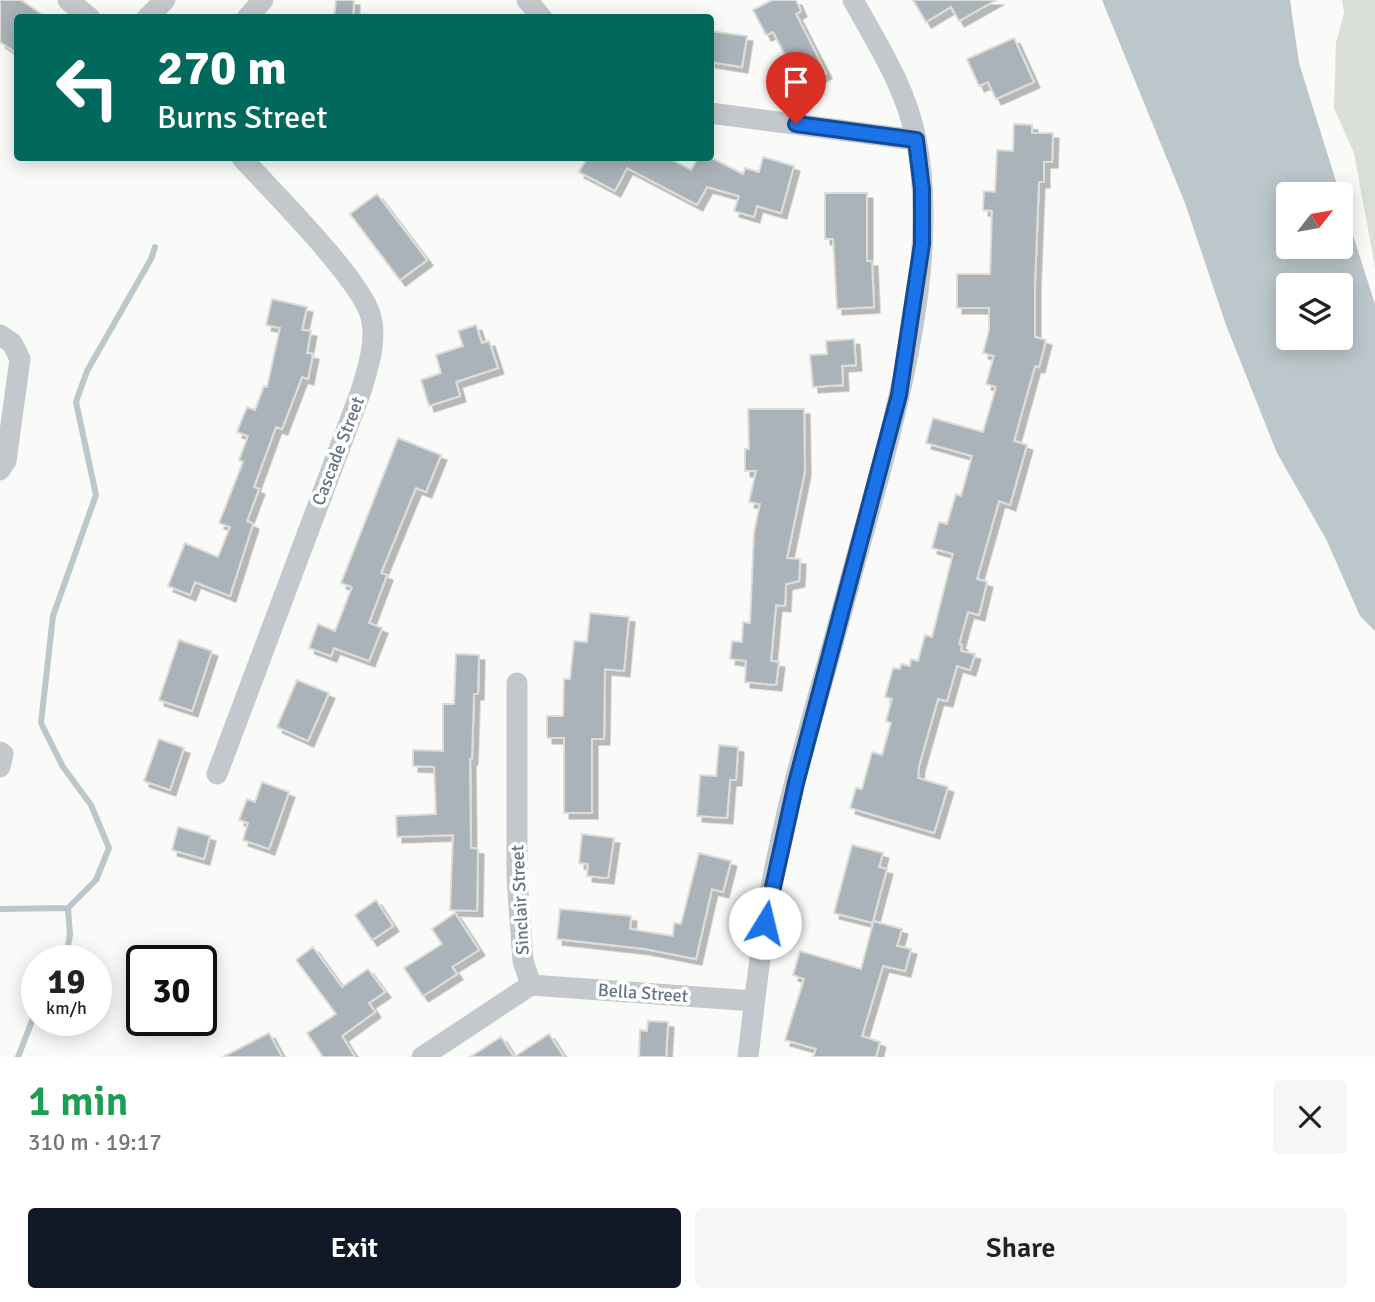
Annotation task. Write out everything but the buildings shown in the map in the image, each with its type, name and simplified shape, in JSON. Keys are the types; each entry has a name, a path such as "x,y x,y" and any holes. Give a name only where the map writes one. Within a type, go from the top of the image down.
{"street":[{"path":"68,0 85,14"},
{"path":"151,14 165,0"},
{"path":"251,14 264,0"},
{"path":"527,0 539,14"},
{"path":"748,1057 769,897 796,783 899,395 922,244 922,189 916,140 904,91 853,0"},
{"path":"714,114 916,140"},
{"name":"Cascade Street","path":"217,774 361,391 372,354 372,317 358,289 245,161"},
{"path":"0,335 12,343 20,359 6,461 0,470"},
{"name":"Sinclair Street","path":"517,682 517,878 523,961 531,985"},
{"path":"0,752 3,754 0,766"},
{"path":"422,1057 531,985"},
{"name":"Bella Street","path":"531,985 754,1001"}],"shaded area":[{"path":"1102,0 1290,0 1299,63 1336,182 1276,182 1276,259 1353,259 1353,235 1375,304 1375,631 1360,616 1326,539 1277,453 1226,325 1185,203"},
{"path":"1342,0 1375,0 1375,267 1354,153 1334,108 1336,43 1344,13"}],"waterway":[{"path":"68,908 96,880 109,848 91,805 63,767 41,723 53,616 96,495 76,402 87,371 151,259 155,247"},
{"path":"0,909 68,908 68,945"},
{"path":"18,1057 26,1036"}],"route":[{"path":"765,923 796,783 899,395 922,244 922,189 916,140 796,124"}]}
